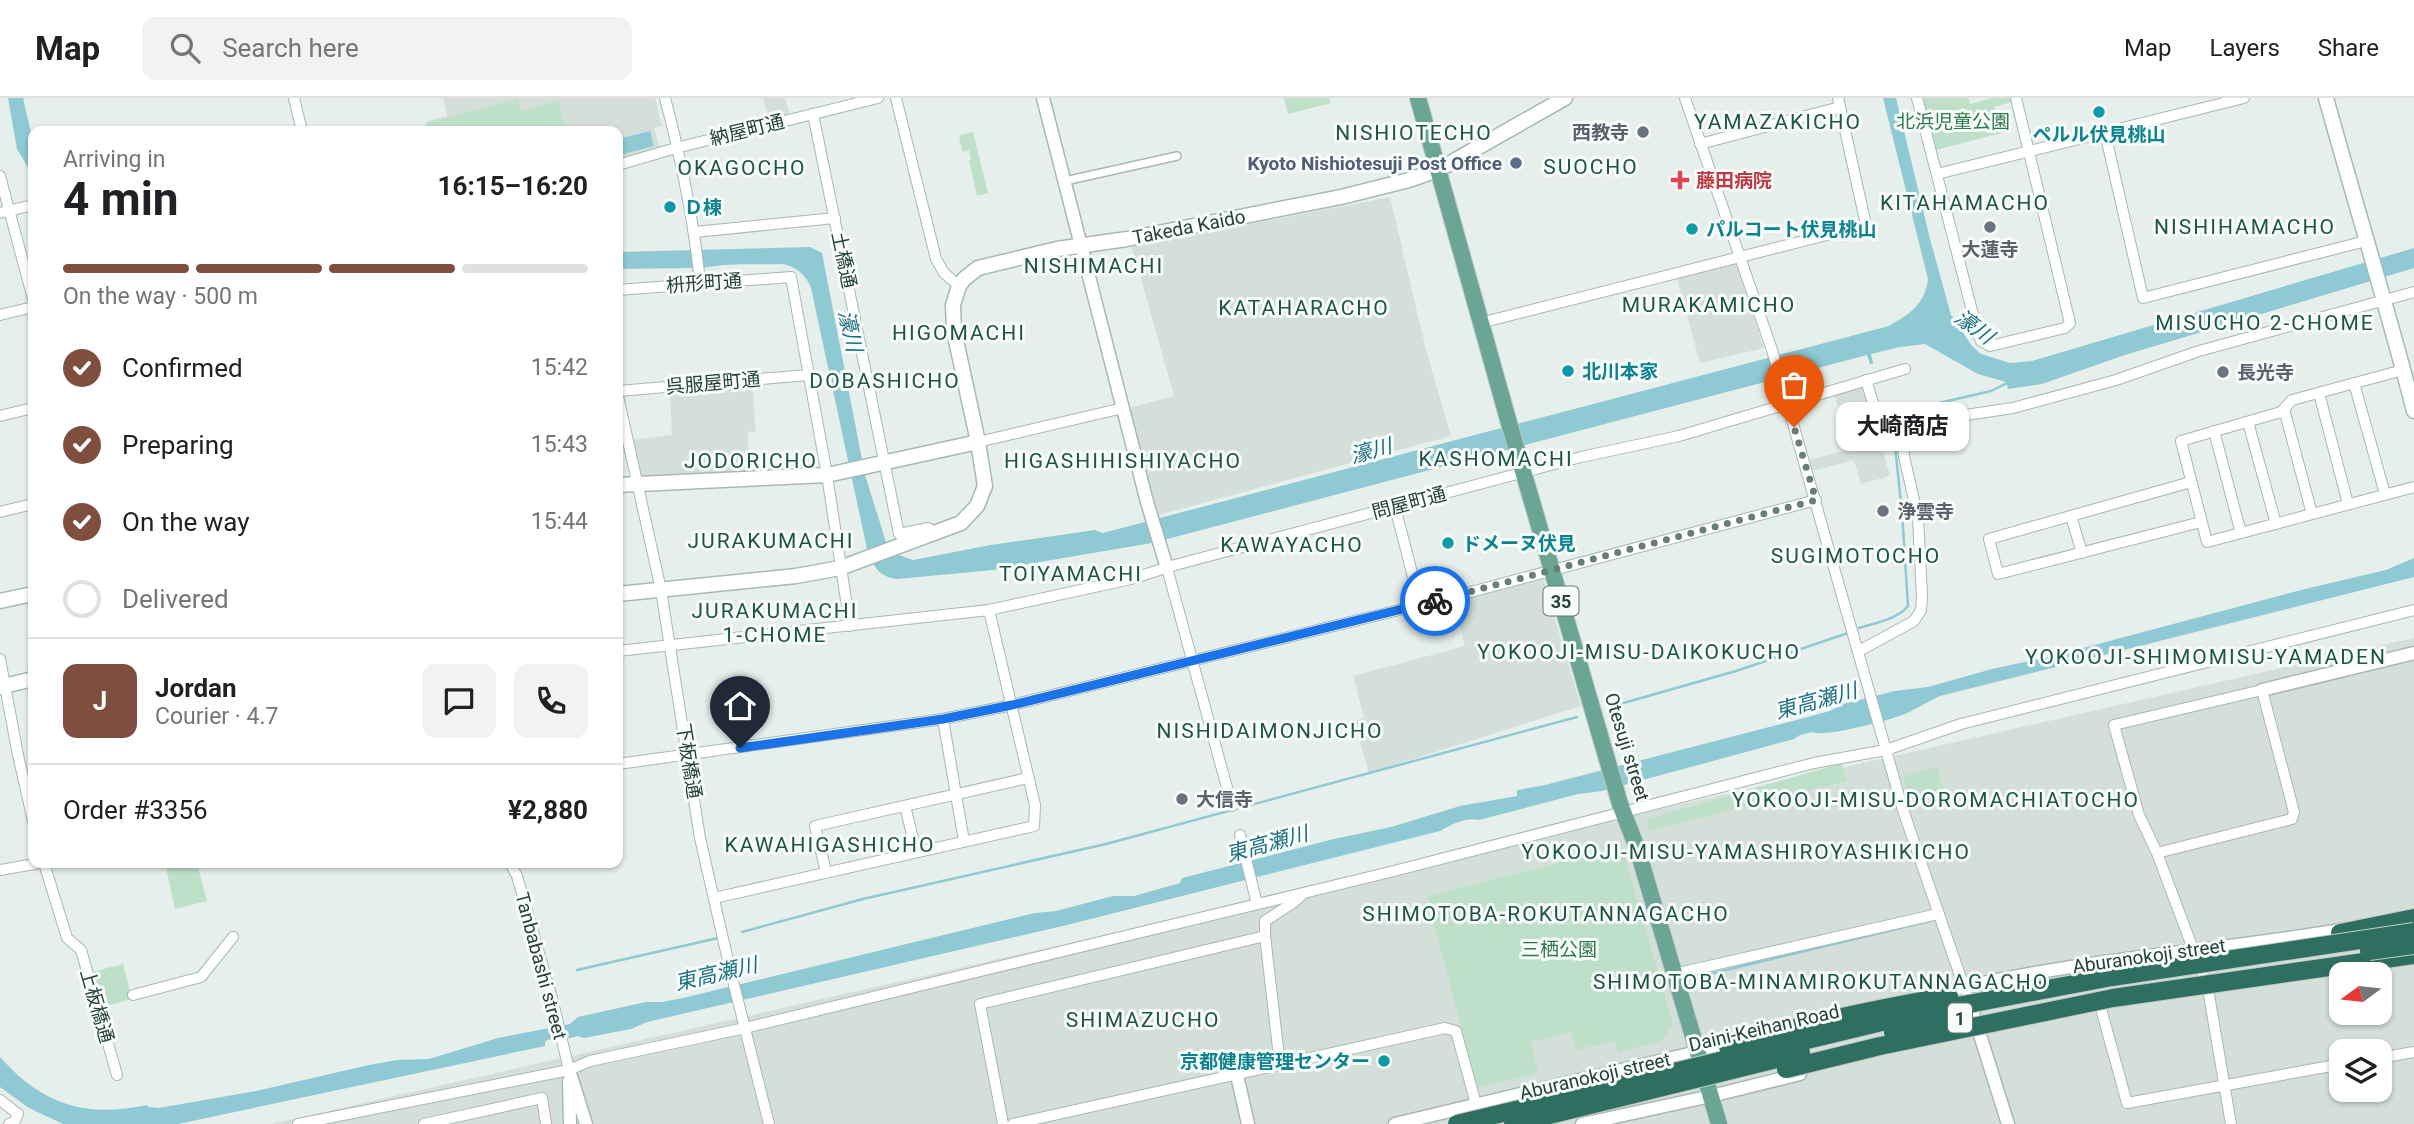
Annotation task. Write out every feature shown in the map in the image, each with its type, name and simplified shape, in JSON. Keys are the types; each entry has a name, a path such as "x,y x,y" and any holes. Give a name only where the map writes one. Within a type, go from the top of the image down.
{"highway":[{"path":"1630,1088 1731,1046 1872,1009 1988,989 2246,953 2414,917"},
{"name":"Daini-Keihan Road","path":"1513,1124 1630,1088 1915,1014 2040,989 2414,932"},
{"name":"Daini-Keihan Road","path":"1457,1124 2095,991 2414,945"},
{"path":"1630,1088 1713,1084 2113,998 2414,955"}],"main road":[{"name":"Otesuji street","path":"1418,98 1523,472 1622,808 1720,1124"},
{"name":"Takeda Kaido","path":"959,286 978,268 1057,250 1359,193 1438,170 1565,98"},
{"path":"2326,98 2385,299 2414,411"},
{"path":"623,594 796,576 840,568 961,523 977,506 985,486 952,317 959,286"},
{"path":"623,484 827,475 978,442"},
{"path":"0,601 28,595"},
{"path":"2,686 28,680"}],"street":[{"path":"294,98 301,126"},
{"path":"665,98 695,232 700,278"},
{"name":"納屋町通","path":"623,164 813,114 836,103 878,98"},
{"path":"896,98 936,259 944,273 959,286"},
{"path":"1043,98 1151,517 1232,806"},
{"path":"1685,98 1772,350 1886,750 2008,1124"},
{"path":"1917,98 1978,334 1985,345 1990,346 2065,328 2070,323 2016,98"},
{"path":"1937,174 2244,98"},
{"path":"1480,323 1866,225 1839,103 1700,144"},
{"name":"土橋通","path":"813,114 899,534 928,528 935,533"},
{"path":"2105,133 2143,298 2366,241"},
{"path":"1065,181 1177,156"},
{"path":"0,177 4,212 28,284"},
{"path":"4,212 28,206"},
{"path":"695,232 835,218"},
{"name":"枡形町通","path":"623,289 700,278 791,277 808,375"},
{"path":"1866,380 1877,416 1884,422 1947,418 2043,401 2116,380 2199,351 2414,292"},
{"path":"0,315 28,308"},
{"name":"問屋町通","path":"623,651 989,610 1131,579 1523,472 1679,436 1905,369"},
{"path":"2403,370 2292,400 2281,412 2180,441 2207,542 2414,487"},
{"path":"808,375 827,475 850,626"},
{"name":"呉服屋町通","path":"623,393 808,375"},
{"path":"2354,383 2385,494"},
{"path":"2319,393 2348,504"},
{"path":"978,442 1123,408"},
{"path":"0,416 28,409"},
{"path":"2284,409 2312,514"},
{"name":"下板橋通","path":"623,417 661,590 700,838 769,1124"},
{"path":"2248,422 2276,524"},
{"path":"1859,652 1914,621 1921,610 1918,518 1896,423"},
{"path":"2214,431 2241,533"},
{"path":"2191,482 1989,539 1998,574 2201,522"},
{"path":"623,763 943,719 1010,706 1420,604 1816,500"},
{"path":"0,512 28,506"},
{"path":"1395,507 1420,604"},
{"path":"2071,516 2081,553"},
{"path":"714,898 1034,826 1035,804 989,610"},
{"path":"298,1124 568,1067 1256,902 1304,893 1622,808 1814,763 1886,750 1961,724 2414,610"},
{"path":"2231,1124 2208,989 2157,853 2139,815 2114,725 2414,653"},
{"path":"0,659 2,686 28,799"},
{"path":"2157,853 2291,819 2294,812 2262,690"},
{"path":"943,719 964,841"},
{"path":"827,872 815,826 1028,778"},
{"path":"905,806 916,851"},
{"path":"1240,838 1256,902"},
{"path":"0,870 28,865"},
{"name":"上板橋通","path":"44,868 68,938 81,950 117,1075"},
{"name":"Tanbabashi street","path":"513,868 586,1124"},
{"path":"1280,1065 1265,921 1304,893"},
{"path":"1674,974 1938,914"},
{"name":"Aburanokoji street","path":"1395,1124 1853,1016 1964,987 2041,971 2292,938 2414,917"},
{"path":"1003,1124 980,1004 1265,936"},
{"path":"133,995 201,976 233,937"},
{"name":"Aburanokoji street","path":"1582,1124 1711,1096 1979,1030 2100,1005 2414,955"},
{"path":"2100,1005 2127,1103 2329,1066"},
{"path":"1013,1124 1451,1028 1456,1031 1476,1104"},
{"path":"2392,1056 2414,1052"},
{"name":"Tanbabashi street","path":"568,1067 570,1124"},
{"path":"1237,1075 1248,1124"},
{"path":"424,1124 542,1098 546,1124"},
{"path":"0,1100 18,1114 14,1123 9,1124"}],"shaded area":[{"path":"443,98 655,98 662,126 654,128 660,148 623,158 623,126 426,126 425,122 447,116"},
{"path":"763,98 785,98 790,115 769,121"},
{"path":"1390,197 1426,350 1451,436 1158,515 1129,408 1174,396 1132,247"},
{"path":"1736,263 1764,348 1700,363 1677,279"},
{"path":"752,384 756,431 748,432 749,475 648,479 639,474 630,440 672,435 670,391"},
{"path":"1864,385 1890,476 1861,484 1854,460 1812,471 1809,460 1851,449 1834,394"},
{"path":"1542,576 1581,706 1369,773 1354,721 1364,718 1353,676 1465,646 1452,597"},
{"path":"2414,638 2414,1124 271,1124"}],"green space":[{"path":"1284,98 1329,98 1331,103 1288,114"},
{"name":"北浜児童公園","path":"1922,98 1968,98 1970,104 1993,98 2011,98 2012,102 1994,107 2001,133 1936,150"},
{"path":"518,99 521,111 558,101 565,126 428,126 427,123"},
{"path":"973,132 988,193 977,196 969,150 963,152 959,138"},
{"path":"1842,763 1847,781 1648,831 1647,819"},
{"path":"1937,766 1943,791 1910,799 1903,777"},
{"name":"三栖公園","path":"1622,847 1673,1025 1661,1041 1618,1052 1615,1041 1576,1050 1571,1032 1531,1042 1538,1073 1477,1088 1427,896"},
{"path":"166,868 198,868 207,901 175,909"},
{"path":"123,964 132,999 102,1007 92,972"}],"water":[{"path":"8,98 23,98 30,126 28,168 17,149"},
{"path":"1883,98 1896,98 1951,315 1972,346 1981,354 2010,363 2032,361 2414,248 2414,268 2125,355 2042,384 2008,389 2006,382 1978,374 1925,344 1900,347 1871,354 1873,364 1870,364 1867,355 1152,543 993,570 897,579 878,570 867,549 811,288 804,275 783,264 725,265 692,271 692,268 623,269 623,252 810,247 822,253 865,475 886,542 896,554 913,560 991,545 1095,530 1103,533 1889,326 1920,302 1928,279"},
{"path":"650,131 654,146 623,154 623,138"},
{"path":"2414,558 2414,577 1940,696 1905,714 1872,724 1829,733 1812,732 1602,791 1578,794 1479,820 1464,820 1440,831 1067,925 647,1022 631,1029 554,1042 549,1039 545,1046 178,1124 63,1124 29,1108 0,1087 0,1057 32,1087 66,1104 104,1110 147,1105 159,1108 256,1091 369,1065 397,1060 429,1059 498,1038 570,1024 578,1017 646,1002 683,998 1113,896 1134,896 1180,883 1182,878 1391,827 1460,806 1517,796 1517,790 1793,721 1830,711 1843,704 1895,691 1928,687 2386,570"}],"waterway":[{"path":"1894,421 1900,412 1991,391 2007,383"},
{"path":"1859,628 1892,617 1908,606 1893,427"},
{"path":"1613,706 1736,671 1848,633"},
{"path":"742,932 863,899 1106,844 1577,717"},
{"path":"1697,977 1930,921"},
{"path":"577,970 718,938"}],"way so far":[{"path":"1435,601 1816,500 1794,427"}],"place":[{"name":"ペルル伏見桃山","path":"2099,112"},
{"name":"西教寺","path":"1643,132"},
{"name":"Kyoto Nishiotesuji Post Office","path":"1516,163"},
{"name":"藤田病院","path":"1680,180"},
{"name":"Ｄ棟","path":"670,207"},
{"name":"大蓮寺","path":"1990,227"},
{"name":"パルコート伏見桃山","path":"1692,229"},
{"name":"北川本家","path":"1568,371"},
{"name":"長光寺","path":"2223,372"},
{"name":"大崎商店","path":"1794,427"},
{"name":"浄雲寺","path":"1883,511"},
{"name":"ドメーヌ伏見","path":"1448,543"},
{"name":"大信寺","path":"1182,799"},
{"name":"京都健康管理センター","path":"1384,1061"}],"district":[{"name":"YAMAZAKICHO","path":"1778,122"},
{"name":"NISHIOTECHO","path":"1414,133"},
{"name":"SUOCHO","path":"1591,167"},
{"name":"OKAGOCHO","path":"742,168"},
{"name":"KITAHAMACHO","path":"1965,203"},
{"name":"NISHIHAMACHO","path":"2245,227"},
{"name":"NISHIMACHI","path":"1094,266"},
{"name":"MURAKAMICHO","path":"1709,305"},
{"name":"KATAHARACHO","path":"1304,308"},
{"name":"MISUCHO 2-CHOME","path":"2265,323"},
{"name":"HIGOMACHI","path":"959,333"},
{"name":"DOBASHICHO","path":"885,381"},
{"name":"KASHOMACHI","path":"1496,459"},
{"name":"JODORICHO","path":"751,461"},
{"name":"HIGASHIHISHIYACHO","path":"1123,461"},
{"name":"JURAKUMACHI","path":"771,541"},
{"name":"KAWAYACHO","path":"1292,545"},
{"name":"SUGIMOTOCHO","path":"1856,556"},
{"name":"TOIYAMACHI","path":"1071,574"},
{"name":"JURAKUMACHI 1-CHOME","path":"775,623"},
{"name":"YOKOOJI-MISU-DAIKOKUCHO","path":"1639,652"},
{"name":"YOKOOJI-SHIMOMISU-YAMADEN","path":"2206,657"},
{"name":"NISHIDAIMONJICHO","path":"1270,731"},
{"name":"YOKOOJI-MISU-DOROMACHIATOCHO","path":"1936,800"},
{"name":"KAWAHIGASHICHO","path":"830,845"},
{"name":"YOKOOJI-MISU-YAMASHIROYASHIKICHO","path":"1746,852"},
{"name":"SHIMOTOBA-ROKUTANNAGACHO","path":"1546,914"},
{"name":"SHIMOTOBA-MINAMIROKUTANNAGACHO","path":"1821,982"},
{"name":"SHIMAZUCHO","path":"1143,1020"}],"route":[{"path":"740,748 943,719 1012,705 1435,601"}],"water label":[{"name":"濠川","path":"1974,327"},
{"name":"濠川","path":"850,331"},
{"name":"濠川","path":"1371,451"},
{"name":"東高瀬川","path":"1816,701"},
{"name":"東高瀬川","path":"1267,844"},
{"name":"東高瀬川","path":"716,974"}]}
